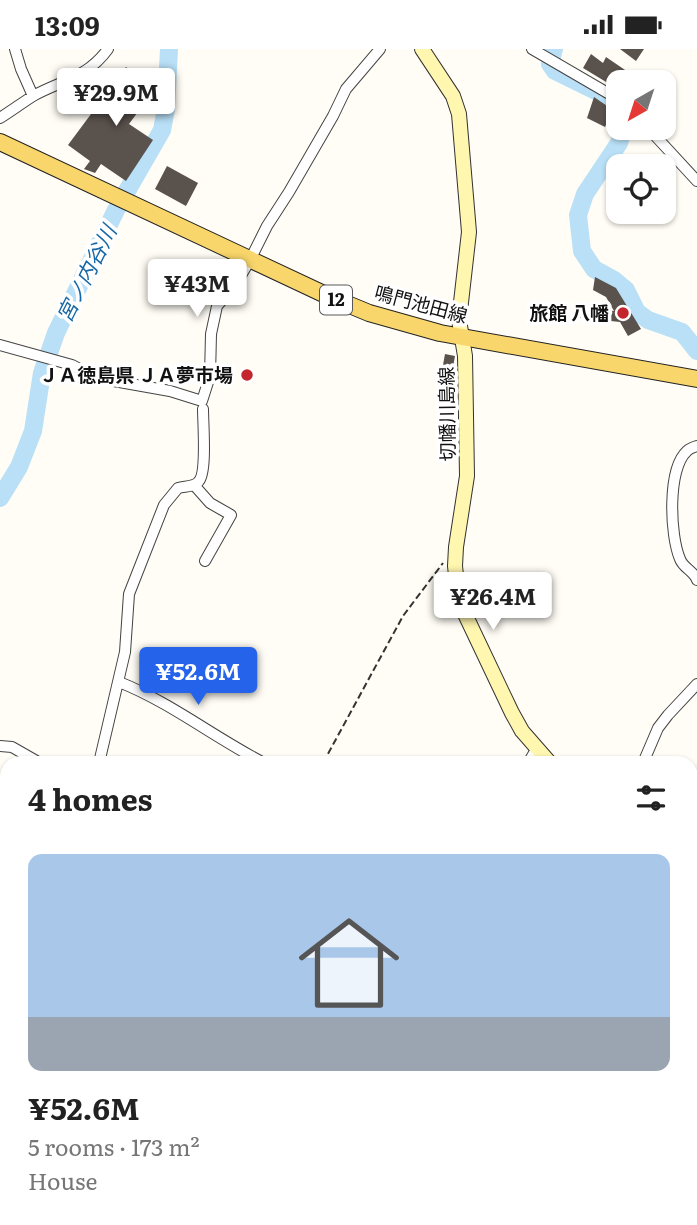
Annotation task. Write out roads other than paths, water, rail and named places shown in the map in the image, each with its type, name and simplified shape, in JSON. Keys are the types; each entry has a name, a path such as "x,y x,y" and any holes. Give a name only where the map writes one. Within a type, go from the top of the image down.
{"main road":[{"name":"切幡川島線","path":"422,49 453,96 459,114 468,232 460,311 465,356 467,476 456,547 457,585 465,614 512,713 522,731 544,756"},
{"name":"鳴門池田線","path":"0,142 369,313 440,333 697,379"}],"street":[{"path":"15,49 33,96"},
{"path":"0,118 33,96 84,74 98,64 108,49"},
{"path":"0,345 72,365 97,377 170,391 202,401 210,376 213,316 217,306 236,284 267,226 334,116 346,89 380,49"},
{"path":"532,49 606,92"},
{"path":"659,140 697,181"},
{"path":"101,756 125,652 129,594 164,505 178,488 194,485 202,475 203,409"},
{"path":"697,446 687,451 681,459 672,488 671,506 680,560 695,574 697,580"},
{"path":"194,485 210,503 231,515 205,561"},
{"path":"119,683 181,715 250,756"},
{"path":"646,756 667,715 697,684"},
{"path":"0,746 12,747 28,756"},
{"path":"532,756 537,748"}],"waterway":[{"name":"宮ノ内谷川","path":"0,498 19,467 33,431 42,373 56,333 116,210 162,130 166,109 169,49"},
{"path":"554,49 550,64 555,71 606,96"},
{"path":"620,140 585,194 578,215 582,251 594,269 626,290 637,312 648,320 682,332 697,351"}],"place":[{"name":"旅館 八幡","path":"623,313"},
{"name":"ＪＡ徳島県 ＪＡ夢市場","path":"247,375"}]}
